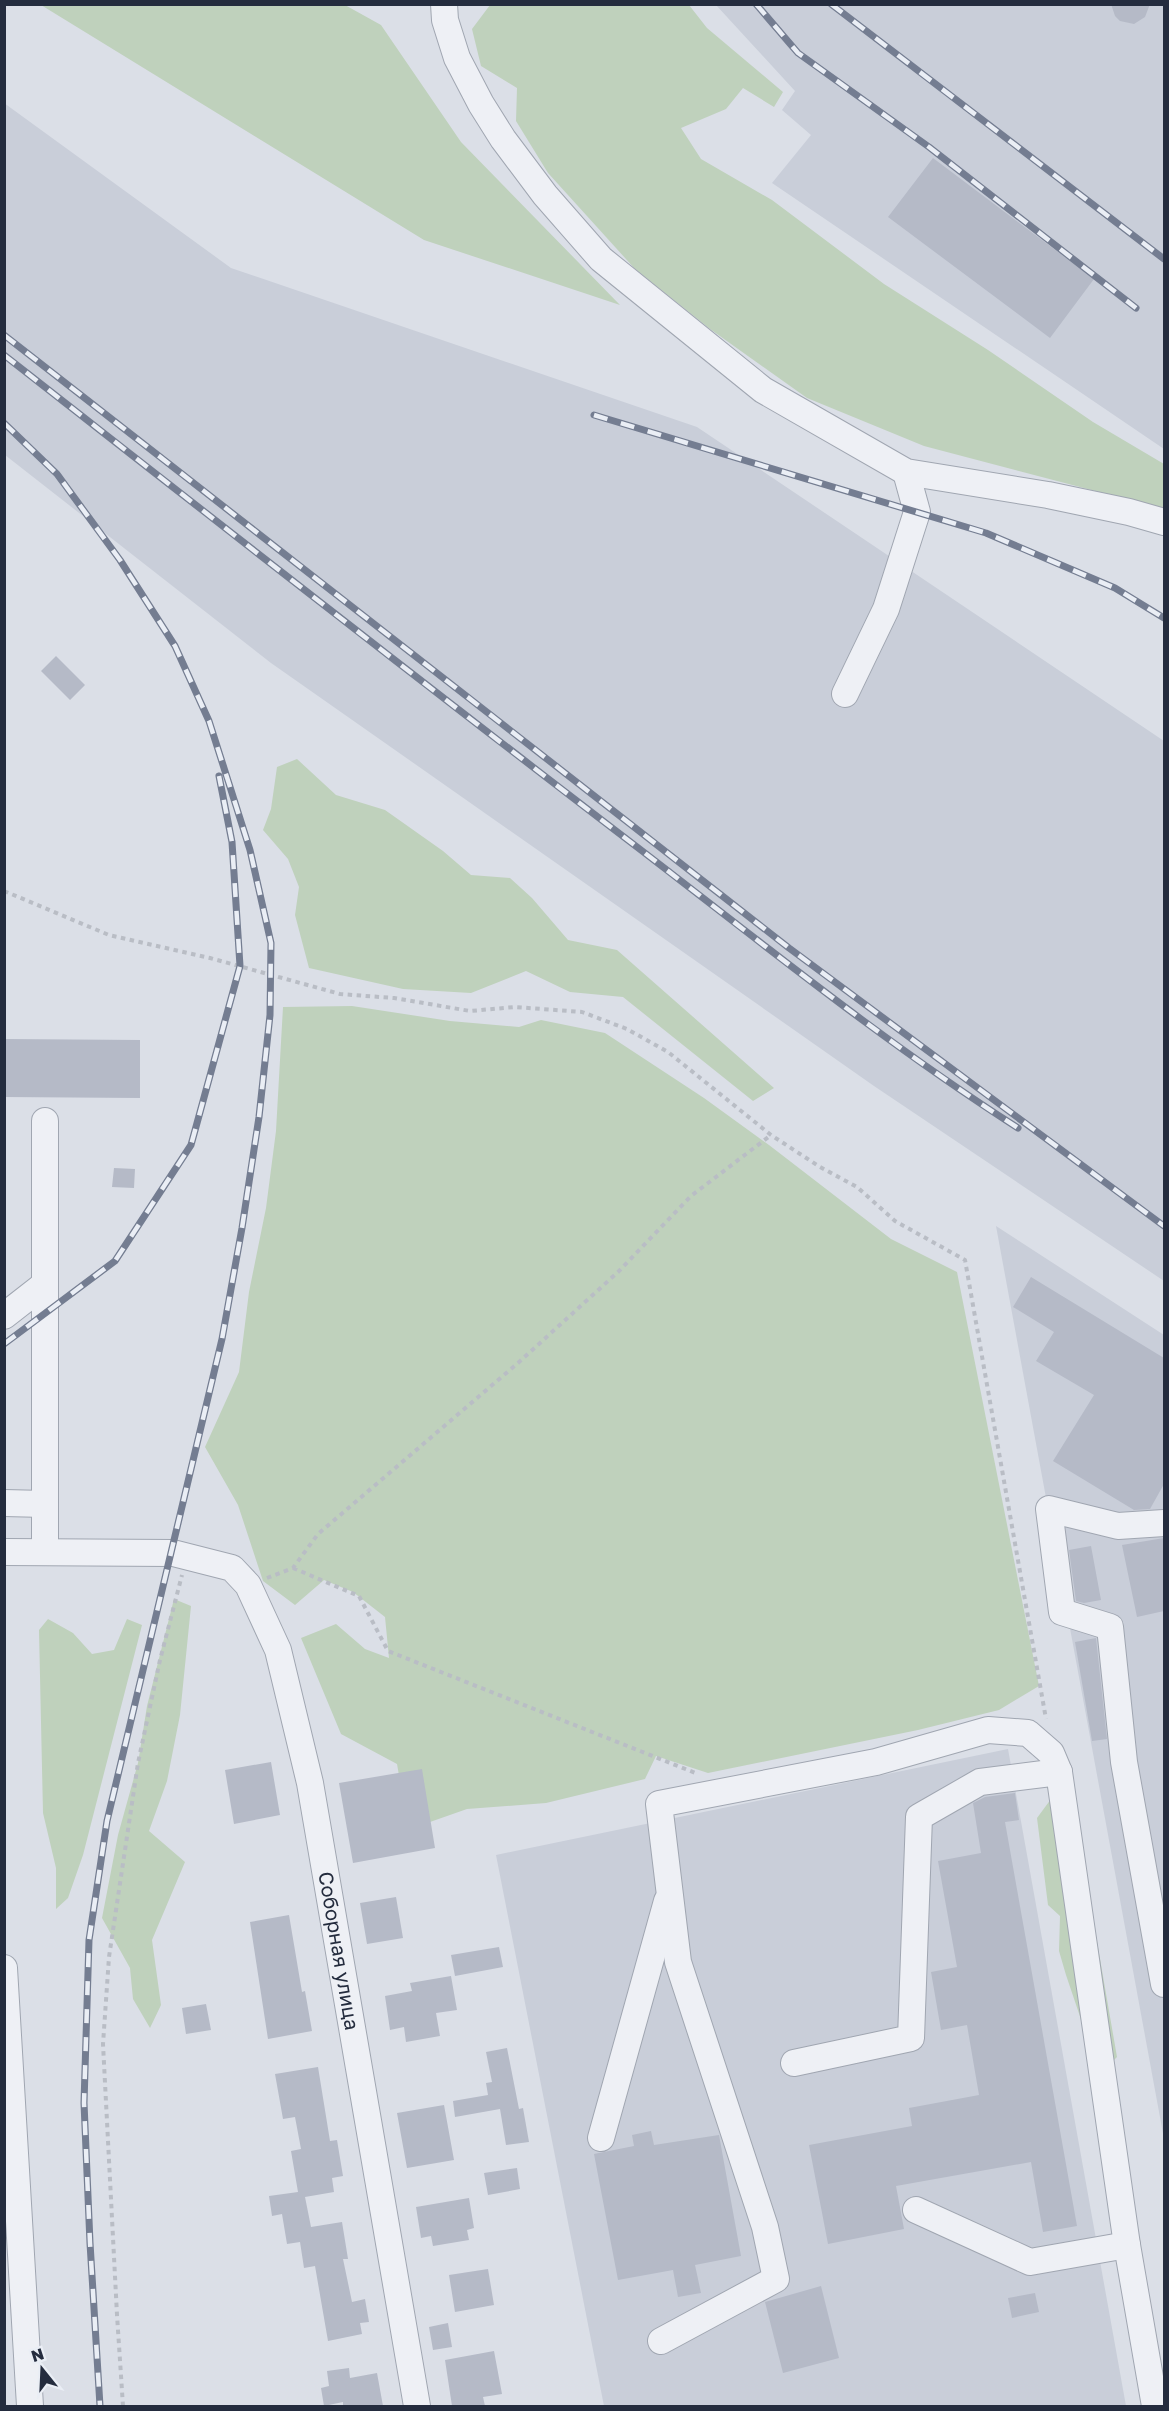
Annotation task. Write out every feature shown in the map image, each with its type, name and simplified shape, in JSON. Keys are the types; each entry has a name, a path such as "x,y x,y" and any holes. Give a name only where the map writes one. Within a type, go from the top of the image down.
{"street":[{"path":"444,4 445,20 457,58 480,104 545,195 601,259 763,390 906,472 1048,495 1129,512 1164,522"},
{"path":"845,694 886,609 916,512 906,472"},
{"path":"45,1121 45,1552"},
{"path":"4,1316 45,1284"},
{"path":"4,1503 45,1504"},
{"path":"1164,1523 1118,1526 1049,1509 1062,1612 1110,1627 1124,1762 1164,1984"},
{"name":"Соборная улица","path":"4,1552 180,1554 232,1568 248,1585 278,1650 310,1783 417,2406"},
{"path":"661,2341 776,2279 765,2227 678,1962 659,1804 876,1762 988,1730 1028,1733 1051,1753 1059,1772 1127,2246 1155,2406"},
{"path":"794,2063 911,2038 919,1817 980,1782 1059,1772"},
{"path":"601,2138 670,1889"},
{"path":"4,1968 29,2406"},
{"path":"915,2210 1030,2262 1127,2246"}],"path":[{"path":"4,891 109,935 210,958 340,994 394,998 470,1011 516,1007 582,1012 627,1029 669,1052 771,1135 819,1167 856,1187 895,1221 965,1260 1048,1729"},
{"path":"704,1777 388,1651 359,1596 293,1568 318,1534 518,1363 618,1272 691,1196 771,1135"},
{"path":"123,2406 103,2044 109,1957 138,1763 180,1554"}],"shaded area":[{"path":"716,5 1164,5 1164,449 772,183 811,135 782,110 795,91"},
{"path":"4,103 231,268 697,427 1164,741 1164,1281 874,1086 271,663 5,455"},
{"path":"996,1226 1164,1335 1164,2139"},
{"path":"1008,1749 1126,2406 604,2406 496,1855"}],"green space":[{"path":"41,5 345,5 381,25 461,142 620,305 424,240"},
{"path":"490,5 689,5 707,28 783,92 774,107 743,88 726,109 681,128 701,159 772,200 884,284 988,350 1093,422 1164,464 1164,509 924,446 807,398 710,329 635,269 548,173 516,121 517,88 481,66 472,29"},
{"path":"297,759 336,795 385,810 443,851 471,875 510,878 532,898 568,940 617,950 774,1088 753,1101 623,997 570,992 526,971 471,993 403,989 309,968 295,915 299,887 288,859 263,830 271,809 277,767"},
{"path":"352,1006 450,1021 519,1027 541,1020 605,1033 704,1098 891,1239 957,1272 1039,1686 999,1710 918,1730 708,1773 656,1756 645,1779 546,1803 467,1809 430,1822 404,1804 397,1764 341,1734 301,1638 336,1624 365,1649 389,1658 385,1617 353,1592 324,1580 295,1605 263,1581 238,1505 205,1447 239,1372 249,1292 266,1208 276,1131 283,1007"},
{"path":"174,1599 191,1606 180,1715 167,1781 149,1831 185,1862 152,1940 161,2005 150,2028 133,1999 130,1968 102,1918 118,1835 138,1763 147,1706"},
{"path":"48,1619 73,1633 92,1654 114,1650 127,1619 142,1625 83,1855 68,1898 56,1909 56,1868 43,1813 39,1630"},
{"path":"1054,1776 1082,1855 1117,2057 1109,2065 1092,2052 1059,1951 1060,1916 1048,1905 1037,1818 1051,1799 1047,1787"}],"building":[{"path":"1111,4 1150,4 1145,17 1134,24 1120,21 1115,16"},
{"path":"933,158 1094,279 1050,338 888,217"},
{"path":"56,656 85,685 70,700 41,671"},
{"path":"4,1039 140,1040 140,1098 4,1097"},
{"path":"114,1168 135,1169 134,1188 112,1187"},
{"path":"1031,1277 1164,1358 1164,1484 1150,1509 1134,1510 1053,1461 1094,1395 1036,1361 1054,1332 1013,1307"},
{"path":"1164,1538 1164,1611 1137,1617 1122,1545"},
{"path":"1091,1546 1101,1600 1084,1603 1076,1601 1069,1550"},
{"path":"1096,1638 1107,1739 1092,1741 1075,1642"},
{"path":"271,1762 280,1815 234,1824 225,1770"},
{"path":"422,1769 435,1848 353,1863 339,1783"},
{"path":"1015,1793 1019,1820 1005,1822 1077,2226 1043,2232 1031,2162 896,2186 904,2229 828,2244 809,2145 912,2126 909,2108 979,2095 967,2025 941,2030 931,1972 957,1967 938,1861 981,1853 973,1803 985,1797"},
{"path":"396,1897 403,1938 367,1944 360,1903"},
{"path":"289,1915 302,1992 305,1991 312,2031 268,2039 250,1922"},
{"path":"499,1947 503,1967 455,1976 451,1955"},
{"path":"451,1976 457,2010 436,2013 440,2036 406,2042 404,2027 390,2030 385,1996 412,1991 410,1983"},
{"path":"206,2004 211,2030 186,2034 182,2008"},
{"path":"507,2048 519,2109 523,2108 529,2142 506,2145 500,2109 455,2117 453,2101 488,2095 486,2083 492,2082 486,2052"},
{"path":"318,2067 330,2141 337,2140 343,2176 332,2178 334,2192 305,2197 311,2227 342,2222 348,2259 343,2259 352,2302 365,2299 369,2322 360,2323 362,2334 328,2341 315,2266 304,2268 300,2242 287,2244 282,2214 272,2216 269,2196 298,2192 291,2151 301,2149 295,2117 283,2119 275,2074"},
{"path":"444,2105 454,2160 407,2168 397,2113"},
{"path":"651,2131 654,2145 719,2135 741,2256 695,2265 701,2293 678,2297 673,2270 618,2280 594,2154 634,2146 632,2135"},
{"path":"517,2168 520,2189 488,2195 484,2173"},
{"path":"469,2198 474,2228 467,2230 469,2240 433,2246 431,2236 421,2238 416,2207"},
{"path":"488,2269 494,2305 455,2312 449,2275"},
{"path":"821,2286 839,2358 783,2373 765,2302"},
{"path":"1035,2293 1039,2312 1012,2318 1008,2298"},
{"path":"448,2323 452,2347 433,2350 429,2327"},
{"path":"494,2351 502,2394 483,2397 485,2406 452,2406 445,2360"},
{"path":"349,2368 350,2378 377,2373 383,2406 343,2406 343,2402 324,2406 321,2388 329,2386 327,2371"}],"railway":[{"path":"756,4 798,53 929,147 1136,308"},
{"path":"831,4 1164,259"},
{"path":"4,335 789,948 1164,1226"},
{"path":"4,355 399,664 825,992 920,1062 1018,1128"},
{"path":"594,415 986,533 1115,588 1164,618"},
{"path":"4,423 57,474 120,560 175,646 209,721 250,850 271,943 270,1015 259,1117 222,1339 107,1821 89,1940 84,2103 100,2406"},
{"path":"4,1344 115,1261 191,1145 240,966 232,842 219,776"}]}
